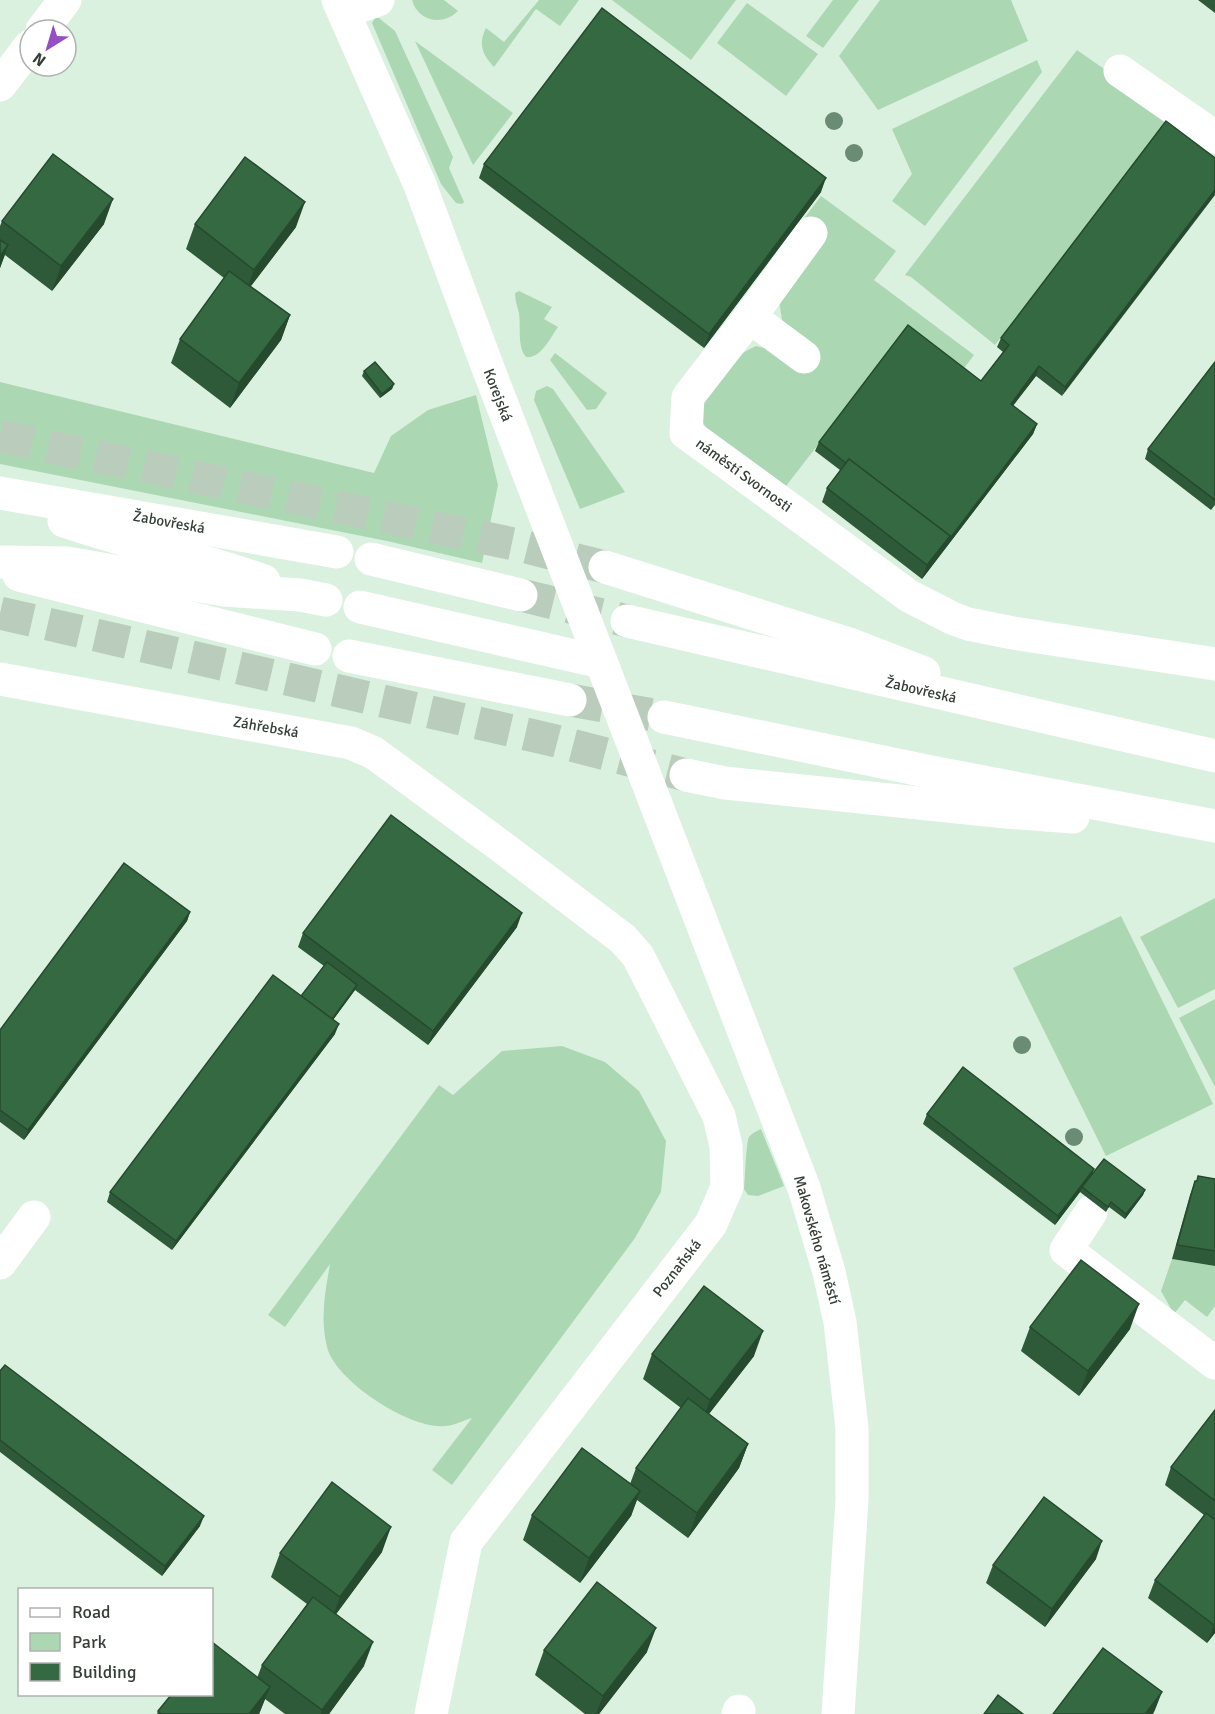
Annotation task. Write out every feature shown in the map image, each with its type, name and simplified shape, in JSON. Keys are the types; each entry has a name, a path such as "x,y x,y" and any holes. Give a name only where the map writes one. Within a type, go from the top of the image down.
{"main road":[{"path":"51,18 65,0"},
{"path":"341,6 378,0"},
{"name":"Korejská","path":"341,6 420,185 651,793"},
{"path":"0,85 18,62"},
{"path":"1120,71 1215,137"},
{"name":"náměstí Svornosti","path":"811,233 688,397 686,433 909,597 954,619 984,627 1215,664"},
{"path":"750,317 804,357"},
{"name":"Žabovřeská","path":"0,493 337,552"},
{"path":"0,498 68,523 161,551 229,568 313,597 224,590 68,563 0,562"},
{"path":"371,559 521,595"},
{"path":"605,567 849,644 1047,719"},
{"path":"0,570 315,649"},
{"path":"360,607 601,662"},
{"name":"Žabovřeská","path":"627,621 1215,756"},
{"path":"350,656 570,700"},
{"name":"Záhřebská","path":"0,679 351,743 374,753 502,847"},
{"path":"664,717 936,773 1215,826"},
{"path":"686,775 725,783 1006,812 1215,826"},
{"name":"Makovského náměstí","path":"651,793 804,1188 824,1251 840,1322 848,1379 853,1464 838,1714"},
{"name":"Poznaňská","path":"431,1714 466,1542 711,1224 727,1187 726,1146 719,1116 638,956 623,939 502,847"},
{"path":"1091,1212 1066,1250 1215,1363"},
{"path":"0,1263 34,1217"}],"green space":[{"path":"412,0 444,0 458,11 445,19 432,19 420,13"},
{"path":"539,0 579,0 560,26 536,9 494,67 482,49 482,39 486,28 504,42"},
{"path":"612,0 736,0 691,60"},
{"path":"833,0 859,0 823,48 806,36"},
{"path":"880,0 1011,0 1028,41 878,110 839,56"},
{"path":"747,3 818,54 786,96 717,43"},
{"path":"375,18 379,18 395,31 453,157 449,168 464,202 462,204 456,203 441,184 372,23"},
{"path":"415,41 513,113 473,165"},
{"path":"1077,50 1200,136 1162,129 995,345 911,277 905,275"},
{"path":"1037,60 1042,72 925,226 892,201 912,174 892,129"},
{"path":"821,196 896,251 874,280 974,355 959,375 904,334 779,495 718,449 701,419 707,390 721,366 756,346 787,354 779,300 746,296"},
{"path":"519,291 552,307 544,319 558,327 545,347 531,357 526,357 521,347 519,313 515,296 515,293"},
{"path":"555,353 607,393 596,409 587,410 550,360"},
{"path":"0,382 374,473 391,436 428,410 476,395 498,485 482,563 387,541 0,464"},
{"path":"547,386 553,389 625,492 580,509 534,400 536,391"},
{"path":"1215,898 1215,989 1178,1008 1140,937"},
{"path":"1121,916 1213,1104 1106,1156 1013,968"},
{"path":"1215,999 1215,1087 1179,1018"},
{"path":"562,1046 605,1062 639,1091 666,1141 661,1192 635,1238 452,1485 432,1470 472,1418 445,1426 413,1420 376,1401 344,1374 333,1360 325,1337 324,1306 330,1264 285,1327 268,1315 439,1085 453,1095 502,1051"},
{"path":"761,1129 784,1186 758,1196 748,1195 744,1189 748,1140 752,1134"},
{"path":"1172,1259 1215,1266 1215,1306 1207,1317 1185,1300 1174,1314 1161,1291"}],"building":[{"path":"602,8 826,178 709,334 484,164"},
{"path":"1166,121 1215,158 1215,190 1065,387 1039,366 1011,404 1037,424 948,541 950,536 849,459 846,463 819,442 908,325 981,381 1009,345 1001,338"},
{"path":"53,154 113,199 61,266 2,221"},
{"path":"245,157 305,202 254,270 195,224"},
{"path":"0,240 8,245 0,256"},
{"path":"229,271 290,315 239,383 180,339"},
{"path":"375,362 394,384 382,394 364,371"},
{"path":"1215,362 1215,500 1148,449"},
{"path":"849,459 950,536 927,565 827,488"},
{"path":"391,815 522,913 433,1031 303,933"},
{"path":"124,863 190,912 28,1130 0,1110 0,1030"},
{"path":"327,962 357,985 332,1019 301,996"},
{"path":"273,975 339,1024 176,1241 110,1192"},
{"path":"963,1067 1094,1169 1058,1216 927,1114"},
{"path":"1104,1159 1145,1190 1126,1214 1111,1202 1108,1207 1082,1187"},
{"path":"1198,1176 1215,1179 1215,1251 1177,1245"},
{"path":"1081,1260 1139,1304 1088,1371 1030,1327"},
{"path":"704,1286 763,1331 710,1400 652,1354"},
{"path":"5,1365 204,1516 165,1566 0,1440 0,1371"},
{"path":"688,1398 748,1444 697,1513 636,1468"},
{"path":"1215,1410 1215,1501 1171,1467"},
{"path":"582,1448 640,1491 589,1558 532,1515"},
{"path":"332,1482 391,1527 340,1597 280,1553"},
{"path":"1044,1497 1102,1541 1052,1609 993,1565"},
{"path":"1206,1513 1215,1520 1214,1625 1155,1580"},
{"path":"597,1582 656,1628 603,1696 544,1650"},
{"path":"313,1597 373,1642 322,1710 262,1665"},
{"path":"213,1643 270,1687 249,1714 161,1714 158,1711 170,1696 213,1696"},
{"path":"1103,1648 1162,1692 1145,1714 1053,1714"},
{"path":"998,1695 1023,1714 984,1714"}],"tunnel":[{"path":"0,436 514,544 605,567"},
{"path":"521,595 627,621"},
{"path":"0,613 552,740 686,775"},
{"path":"570,700 664,717"}]}
